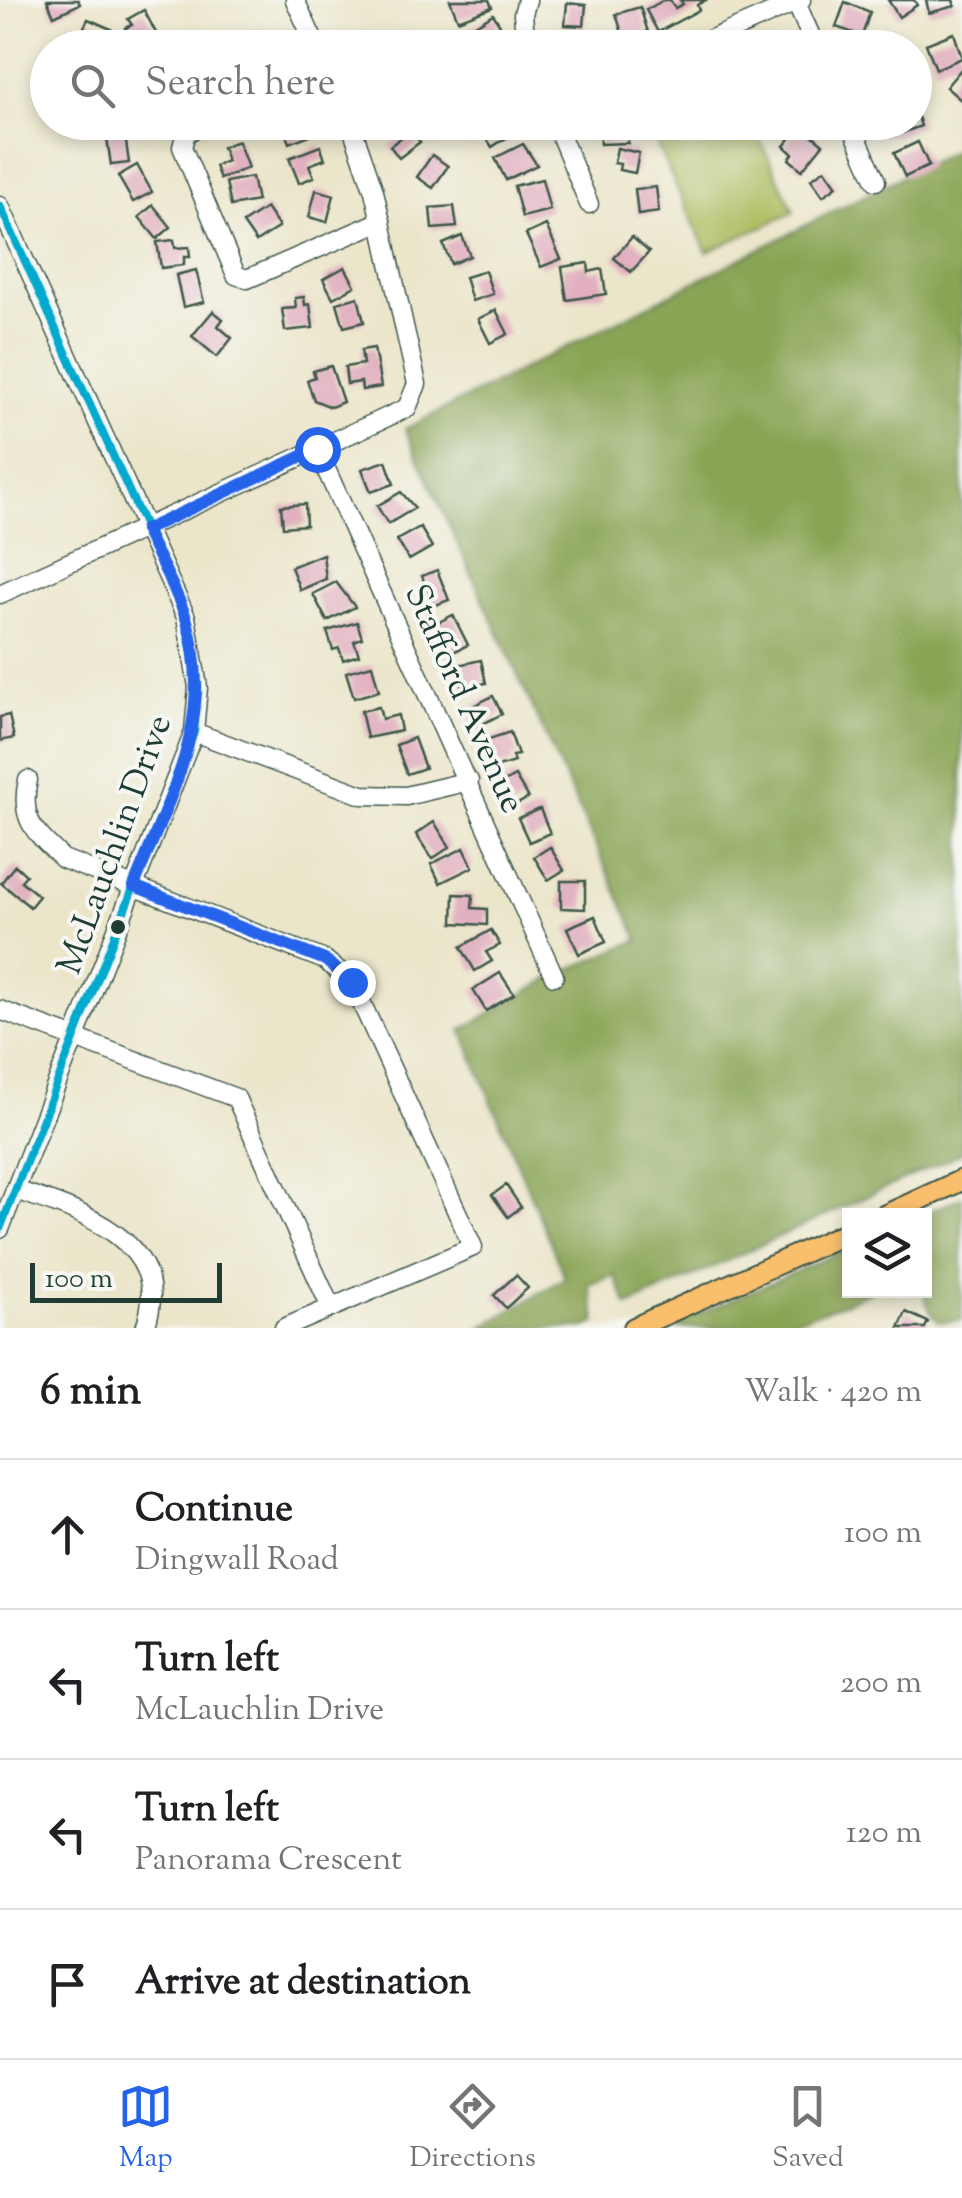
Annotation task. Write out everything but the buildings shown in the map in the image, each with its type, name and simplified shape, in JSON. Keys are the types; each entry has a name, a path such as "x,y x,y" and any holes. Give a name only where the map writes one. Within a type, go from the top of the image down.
{"main road":[{"path":"901,1208 962,1180"},
{"path":"634,1328 842,1235"}],"street":[{"path":"296,0 308,30"},
{"path":"524,30 527,0"},
{"path":"731,30 797,1 809,30"},
{"path":"184,140 182,147 236,274 247,279 381,222"},
{"path":"0,594 407,408 415,397 417,384 381,222 356,140"},
{"path":"562,140 589,204"},
{"path":"858,140 876,181"},
{"name":"McLauchlin Drive","path":"0,206 188,628 198,687 194,732 0,1229"},
{"name":"Stafford Avenue","path":"317,449 554,976"},
{"path":"194,732 362,795 406,796 469,781"},
{"path":"28,780 22,804 36,832 63,858 325,960 352,982 473,1248 284,1328"},
{"path":"0,1010 236,1098 332,1308"},
{"path":"15,1190 78,1210 120,1234 142,1266 153,1306 145,1328"}],"green space":[{"path":"668,140 760,140 794,212 707,252 657,145"},
{"path":"962,146 962,1153 628,1306 614,1275 589,1285 597,1322 584,1328 481,1328 565,1278 462,1030 554,976 639,940 405,429"},
{"path":"962,1197 962,1320 939,1322 926,1299 932,1298 932,1210"},
{"path":"842,1251 842,1298 855,1298 844,1303 773,1323 667,1328"}],"transit line":[{"name":"6","path":"0,206 186,617 198,687 194,732 0,1229"}],"route":[{"path":"317,449 145,530 186,617 198,687 194,732 134,886 325,960 352,982"}]}
